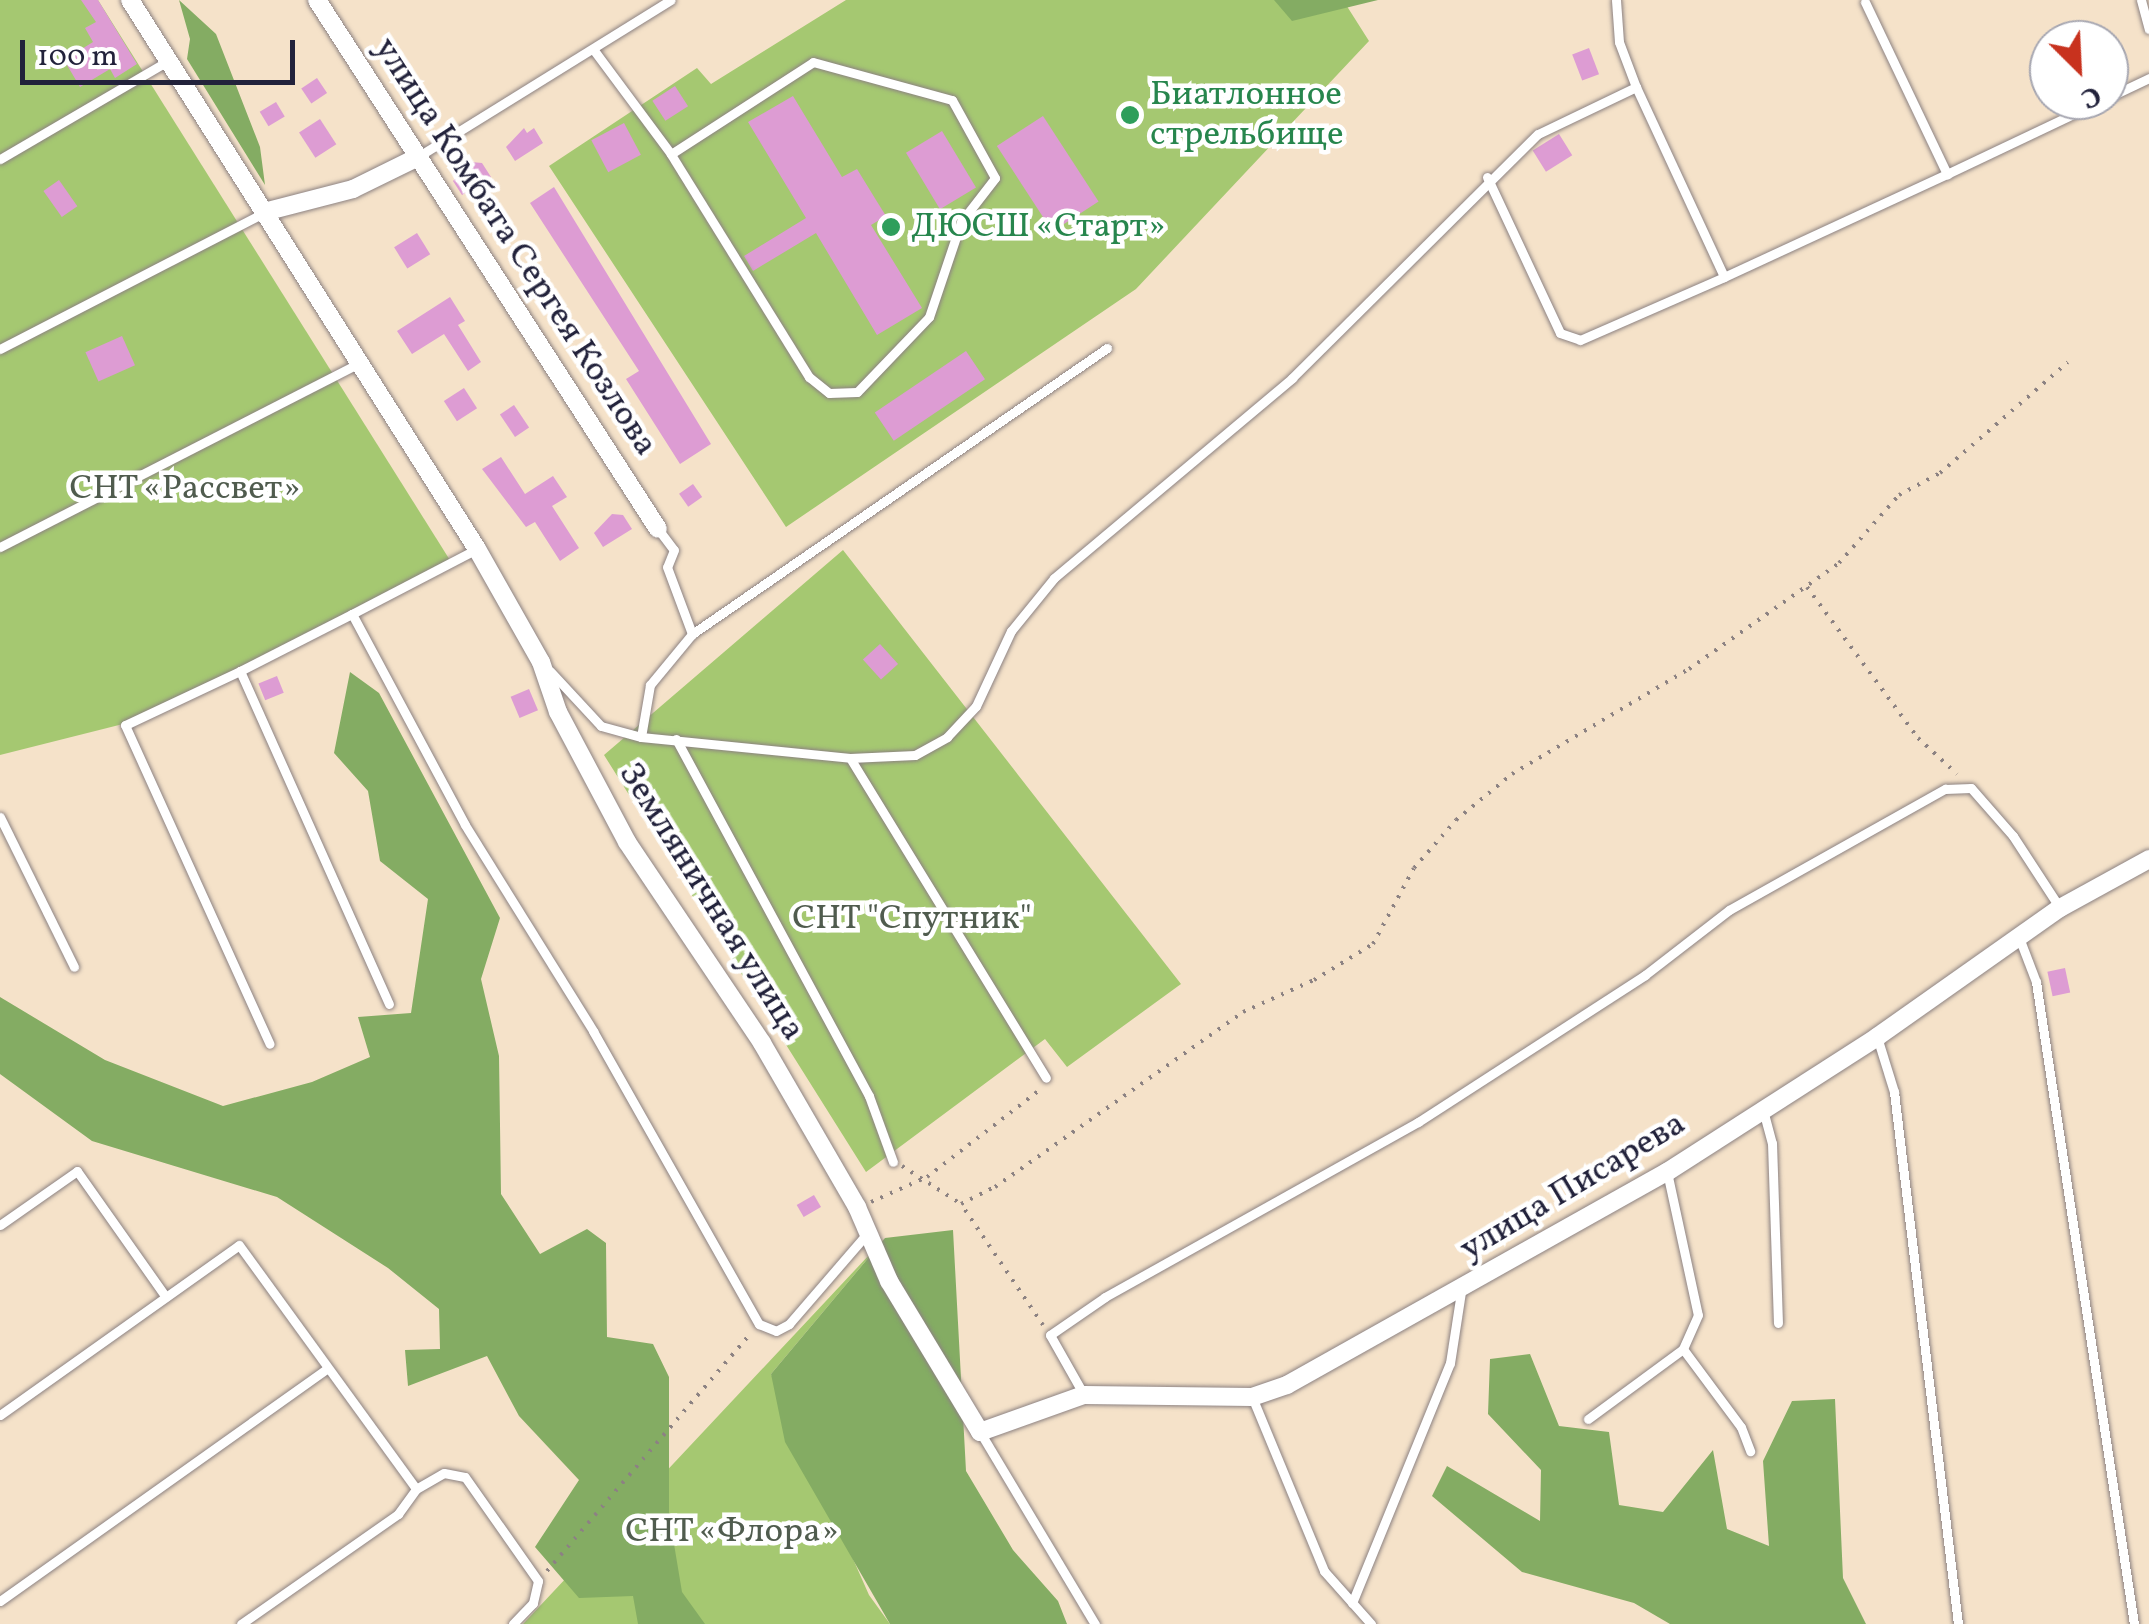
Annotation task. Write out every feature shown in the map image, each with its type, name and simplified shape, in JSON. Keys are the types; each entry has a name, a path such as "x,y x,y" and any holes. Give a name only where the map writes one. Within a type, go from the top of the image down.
{"street":[{"name":"Земляничная улица","path":"130,0 268,210 358,363 476,548 541,662 558,712 627,842 762,1043 857,1208 864,1236 980,1432"},
{"name":"улица Комбата Сергея Козлова","path":"318,0 416,158 658,528"},
{"path":"268,210 353,189 416,158"},
{"name":"улица Писарева","path":"980,1432 1084,1395 1252,1397 1288,1385 1461,1292 1667,1172 1762,1107 1878,1038 2060,908 2149,859"}],"lane":[{"path":"416,158 672,0"},
{"path":"1616,0 1620,42 1636,88 1724,277"},
{"path":"2141,0 2149,29"},
{"path":"1865,2 1947,174"},
{"path":"593,49 671,154 809,377 828,393 857,392 929,317 962,222 995,178 952,100 814,62 671,154"},
{"path":"0,159 168,61"},
{"path":"1487,177 1560,332 1580,340 1724,277 2149,78"},
{"path":"541,662 602,726 640,738 850,758 915,754 947,737 976,706 1010,631 1054,578 1292,378 1487,177 1538,134 1636,88"},
{"path":"0,349 268,210"},
{"path":"640,738 650,685 692,634 1107,348"},
{"path":"0,546 358,363"},
{"path":"658,528 674,550 667,567 692,634"},
{"path":"270,1044 125,725 240,671 476,548"},
{"path":"352,614 464,826 593,1031 758,1324 776,1331 789,1324 864,1236"},
{"path":"240,671 389,1004"},
{"path":"676,739 869,1096 894,1162"},
{"path":"850,758 1046,1078"},
{"path":"1084,1395 1050,1335 1105,1297 1418,1122 1645,975 1729,910 1945,789 1971,788 2014,836 2060,908"},
{"path":"0,817 74,967"},
{"path":"2020,940 2036,982 2134,1624"},
{"path":"1878,1038 1894,1092 1958,1624"},
{"path":"1762,1107 1772,1144 1778,1323"},
{"path":"0,1225 77,1171 166,1297"},
{"path":"1588,1419 1683,1349 1698,1315 1667,1172"},
{"path":"0,1416 239,1245 325,1370 416,1490"},
{"path":"1352,1603 1450,1363 1461,1292"},
{"path":"1683,1349 1731,1411 1750,1451"},
{"path":"0,1601 325,1370"},
{"path":"1252,1397 1324,1571 1371,1624"},
{"path":"980,1432 1095,1624"},
{"path":"241,1624 398,1514 416,1490 444,1474 465,1477 538,1581 532,1603 513,1624"}],"path":[{"path":"960,1204 995,1187 1242,1012 1314,980 1373,944 1414,868 1456,820 1512,774 1689,670 1839,563 1899,495 1940,472 2068,362"},
{"path":"1806,586 1918,738 1971,788"},
{"path":"857,1208 927,1178 990,1132 1047,1084 1046,1078"},
{"path":"894,1162 927,1178 960,1204 1050,1335"},
{"path":"538,1581 758,1324"}],"green space":[{"name":"СНТ «Рассвет»","path":"0,0 98,0 453,565 123,724 0,755"},
{"path":"179,0 216,34 260,147 265,185 187,59 190,39"},
{"name":"ДЮСШ «Старт»","path":"846,0 1343,0 1369,41 1136,289 786,527 549,166 697,68 711,84"},
{"path":"1274,0 1378,0 1292,21"},
{"name":"СНТ \"Спутник\"","path":"843,550 1181,984 1067,1067 1045,1039 866,1172 604,755"},
{"path":"350,672 379,693 500,918 481,979 499,1056 501,1194 540,1254 587,1229 606,1243 607,1337 653,1344 669,1377 669,1514 682,1592 705,1624 638,1624 633,1596 579,1598 535,1547 579,1480 519,1416 487,1356 408,1386 405,1350 440,1349 439,1309 388,1268 277,1197 92,1141 0,1074 0,997 105,1060 223,1106 312,1082 370,1057 358,1017 411,1013 428,899 380,861 368,791 334,753"},
{"path":"953,1230 966,1471 1013,1550 1058,1601 1067,1624 890,1624 785,1442 771,1374 885,1238"},
{"name":"СНТ «Флора»","path":"885,1238 771,1374 869,1595 890,1624 523,1624"},
{"path":"1530,1354 1559,1426 1609,1432 1619,1505 1663,1512 1713,1450 1727,1529 1769,1546 1763,1461 1792,1401 1835,1399 1843,1578 1866,1624 1670,1624 1634,1603 1522,1572 1432,1496 1447,1466 1540,1521 1541,1470 1488,1414 1490,1359"}],"building":[{"path":"81,0 98,0 137,64 115,78 110,69 80,87 64,60 93,42 85,28 96,22"},
{"path":"1589,48 1599,74 1582,81 1572,54"},
{"path":"317,78 327,93 311,104 301,89"},
{"path":"675,86 688,106 665,121 652,101"},
{"path":"793,96 842,177 857,169 886,216 871,225 922,308 877,335 816,233 753,271 744,256 806,218 748,122"},
{"path":"276,102 285,117 268,126 260,112"},
{"path":"1043,116 1099,202 1052,231 997,146"},
{"path":"320,119 336,144 315,158 299,133"},
{"path":"624,123 641,155 608,172 591,140"},
{"path":"524,128 527,133 534,128 543,143 515,161 506,147"},
{"path":"942,131 976,188 940,209 906,153"},
{"path":"1559,134 1572,155 1546,172 1533,150"},
{"path":"471,162 482,163 491,177 462,195 453,181"},
{"path":"59,180 77,206 62,217 43,191"},
{"path":"554,187 711,444 680,464 626,379 639,371 530,203"},
{"path":"417,233 430,254 407,269 394,247"},
{"path":"450,297 465,321 458,325 481,362 468,371 444,334 412,354 397,331"},
{"path":"122,336 135,365 98,382 85,352"},
{"path":"966,351 985,379 894,441 875,413"},
{"path":"464,388 477,408 457,421 444,401"},
{"path":"514,405 529,427 515,437 500,415"},
{"path":"501,457 525,494 553,476 567,497 552,506 579,548 560,561 535,522 526,527 482,469"},
{"path":"693,484 702,497 688,507 679,494"},
{"path":"612,514 623,515 632,529 603,547 594,533"},
{"path":"880,644 898,664 881,679 863,659"},
{"path":"277,676 284,693 265,700 258,683"},
{"path":"529,689 538,710 520,718 511,697"},
{"path":"2065,968 2070,992 2053,996 2047,972"},
{"path":"814,1195 821,1207 804,1217 797,1205"}],"place":[{"name":"Биатлонное стрельбище","path":"1130,115"},
{"name":"ДЮСШ «Старт»","path":"891,227"}]}
